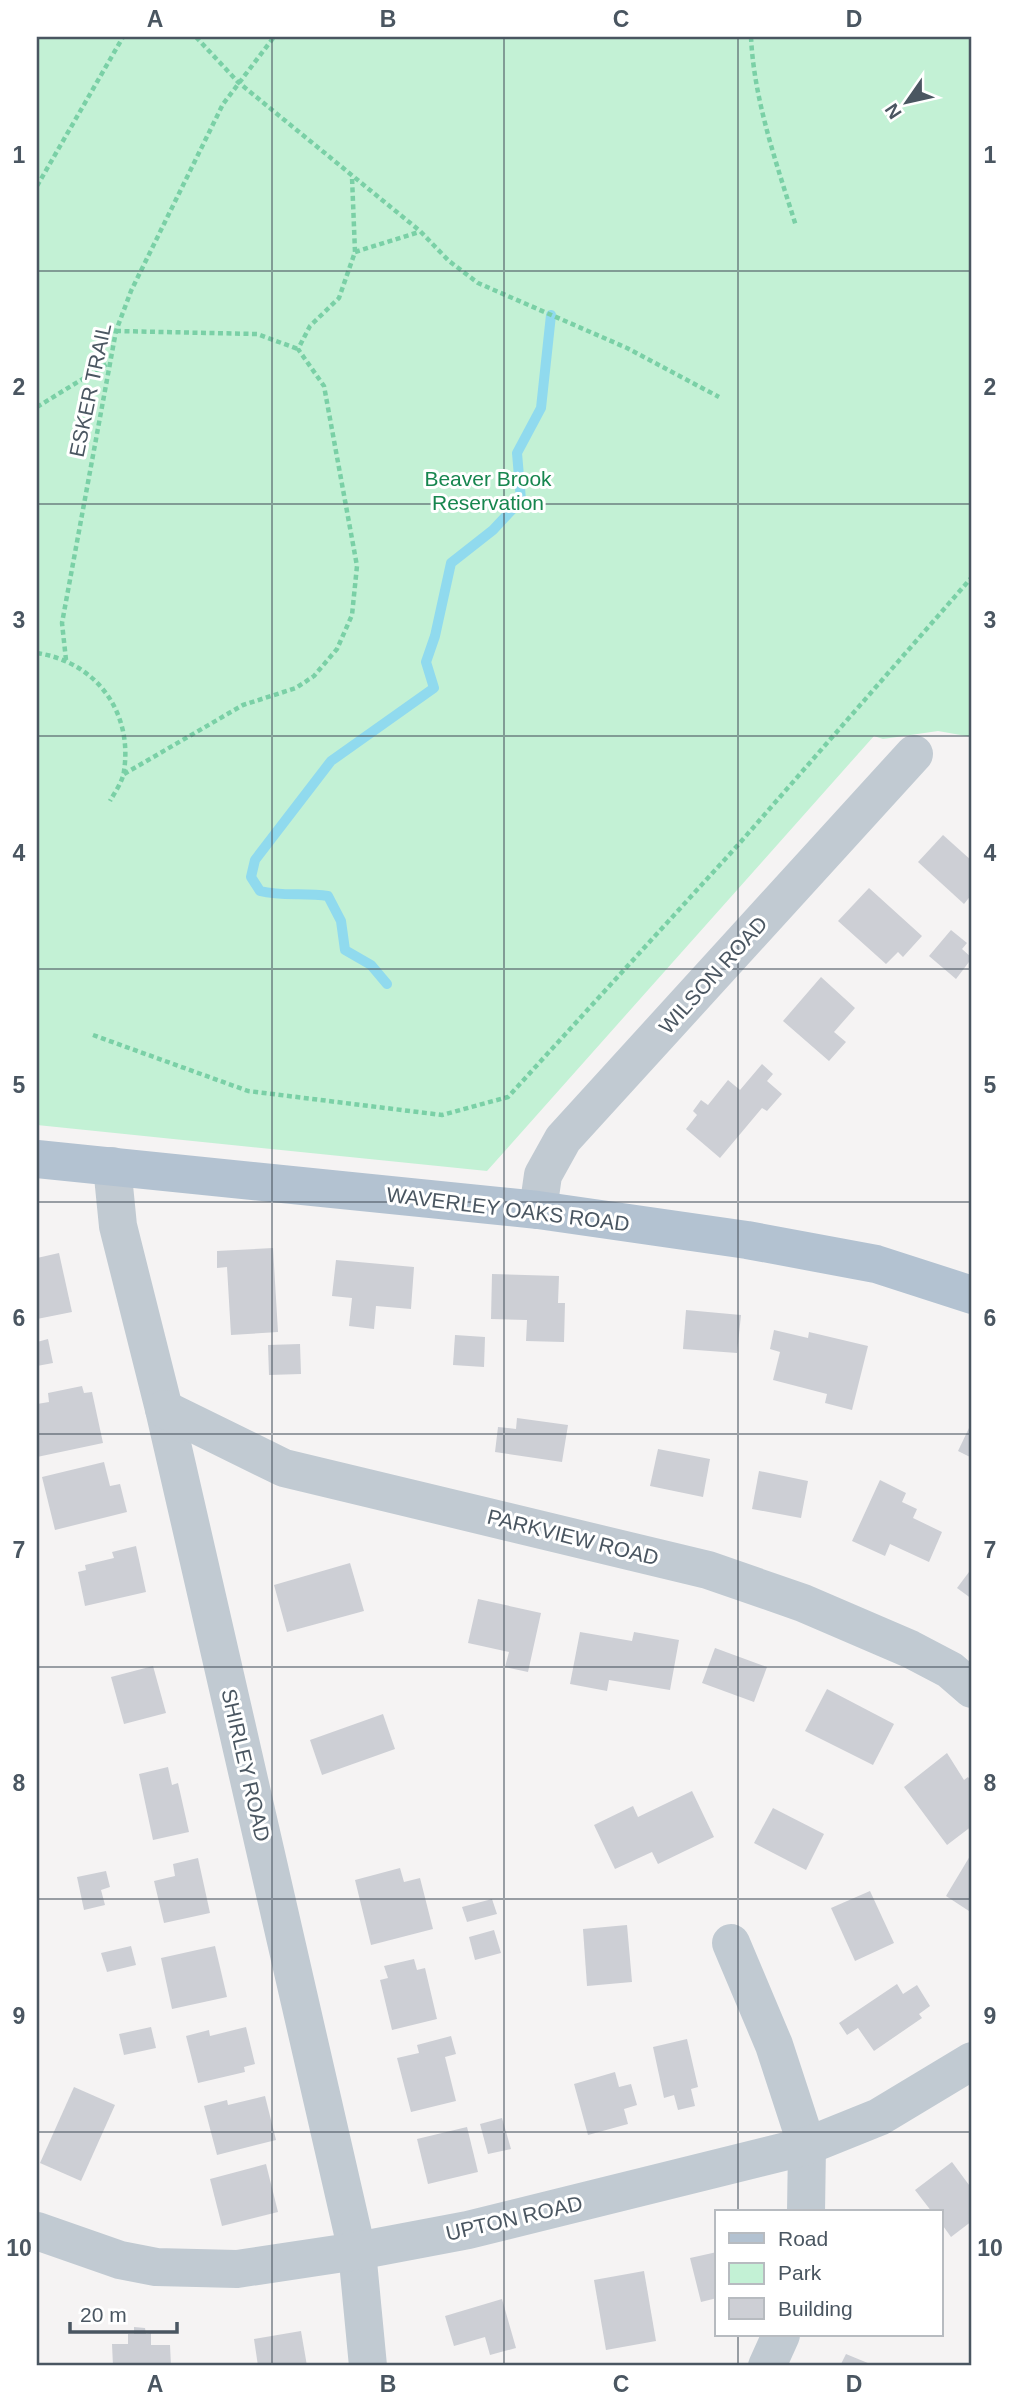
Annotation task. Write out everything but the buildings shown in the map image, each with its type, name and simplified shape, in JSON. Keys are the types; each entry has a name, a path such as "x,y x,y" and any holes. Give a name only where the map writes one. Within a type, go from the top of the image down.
{"main road":[{"name":"WAVERLEY OAKS ROAD","path":"37,1159 538,1210 747,1240 876,1264 972,1295"}],"street":[{"name":"WILSON ROAD","path":"538,1210 543,1175 563,1139 914,754"},
{"name":"SHIRLEY ROAD","path":"112,1166 118,1226 164,1409 357,2251 368,2366"},
{"name":"PARKVIEW ROAD","path":"164,1409 284,1468 708,1570 803,1603 910,1649 950,1671 972,1689"},
{"path":"731,1943 774,2045 807,2146 806,2210"},
{"name":"UPTON ROAD","path":"37,2231 120,2260 156,2267 237,2269 357,2251 468,2230 807,2146 879,2118 972,2061"},
{"path":"767,2366 781,2336"}],"path":[{"path":"37,186 123,37"},
{"path":"196,37 238,82 420,231 449,261 478,283 627,348 719,397"},
{"name":"ESKER TRAIL","path":"66,660 62,623 116,331 137,279 223,104 274,37"},
{"path":"751,37 752,64 774,156 796,226"},
{"path":"298,349 310,326 339,298 355,252 352,177"},
{"path":"355,252 420,231"},
{"path":"116,331 257,334 298,349 324,386 357,566 352,615 337,649 314,676 296,688 243,705 124,774"},
{"path":"37,407 108,363"},
{"path":"93,1035 248,1091 442,1115 508,1097 738,845 972,577"},
{"path":"37,653 66,660 92,678 114,702 125,738 124,774 110,801"}],"green space":[{"name":"Beaver Brook Reservation","path":"37,37 972,37 972,737 938,731 883,739 874,736 487,1171 37,1125"}],"waterway":[{"path":"387,984 371,965 345,950 341,921 328,896 260,891 251,877 255,860 331,761 434,688 426,662 435,636 451,563 493,530 521,500 517,453 541,408 551,315"}]}
